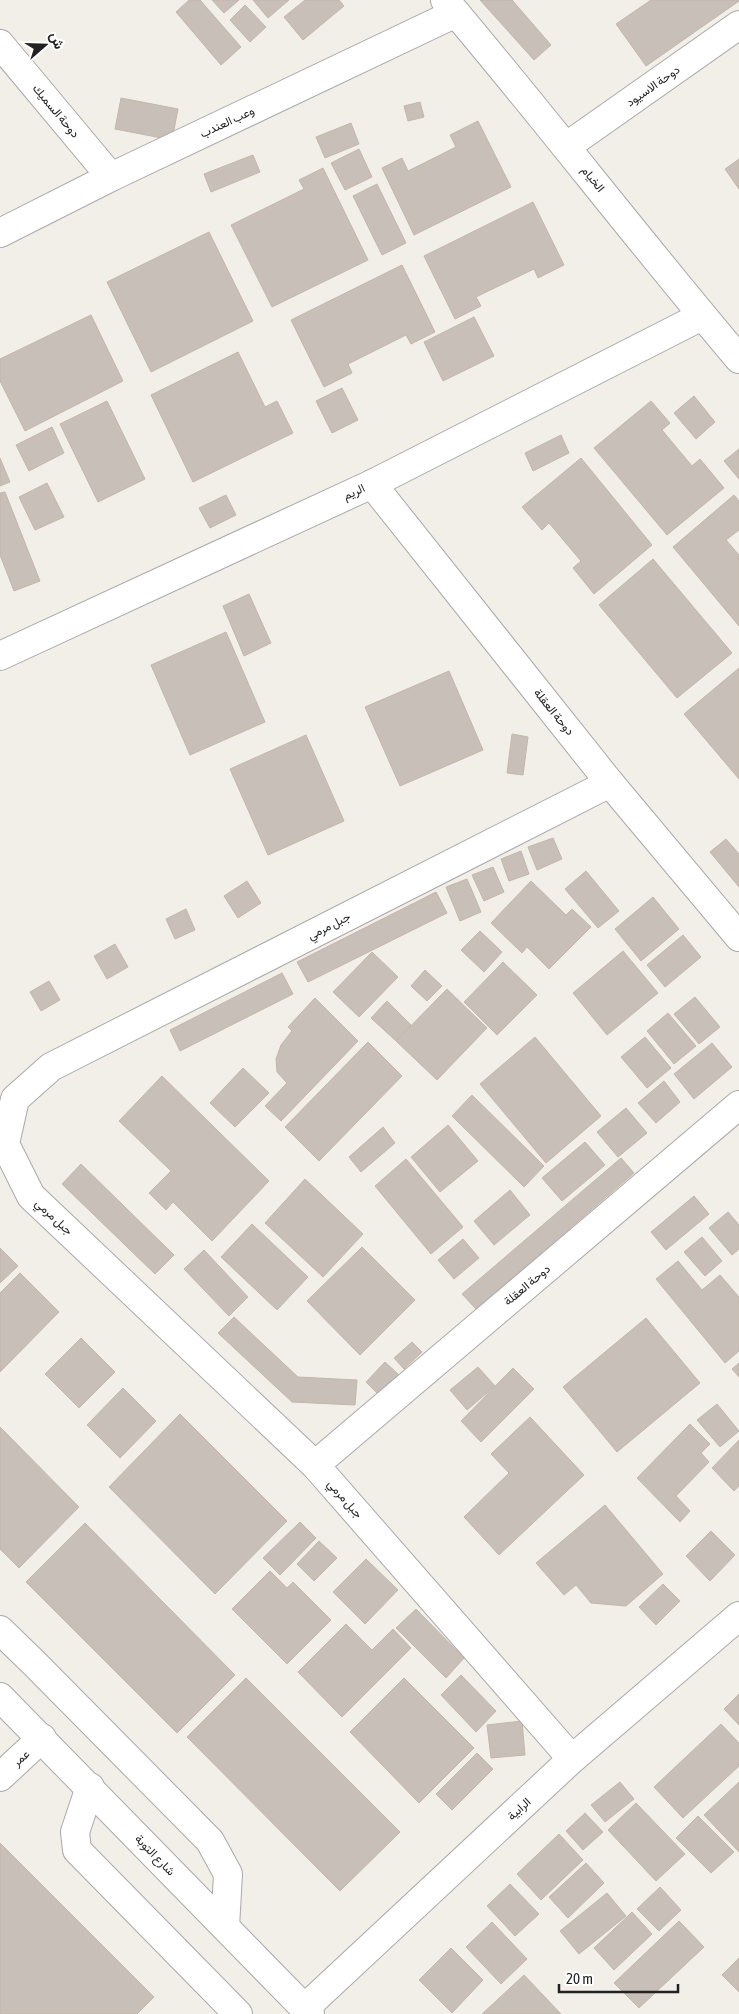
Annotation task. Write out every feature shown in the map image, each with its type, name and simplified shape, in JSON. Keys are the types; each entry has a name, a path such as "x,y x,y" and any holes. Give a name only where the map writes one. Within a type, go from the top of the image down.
{"street":[{"name":"الخيام","path":"450,6 567,146 702,316 739,359"},
{"name":"وعب العندب","path":"0,233 450,6"},
{"name":"دوحة الاسيود","path":"567,146 739,25"},
{"name":"دوحة السميك","path":"0,44 111,177"},
{"name":"الريم","path":"0,656 372,484 702,316"},
{"name":"دوحة العقلة","path":"372,484 610,783 739,937"},
{"name":"جبل مرمي","path":"572,1759 315,1465 31,1196 6,1144 15,1099 51,1067 610,783"},
{"name":"دوحة العقلة","path":"315,1465 739,1105"},
{"name":"الرابية","path":"308,2011 572,1759 739,1616"},
{"path":"0,1630 210,1841 228,1874 225,1927"},
{"name":"شارع التوبة","path":"0,1697 308,2011"},
{"name":"عمر","path":"0,1777 42,1738"},
{"path":"90,1788 75,1832 77,1850 238,2014"}],"building":[{"path":"189,0 200,0 241,47 221,65 176,12"},
{"path":"212,0 239,0 224,13"},
{"path":"253,0 289,0 268,18"},
{"path":"305,0 339,0 344,6 303,40 284,17"},
{"path":"480,0 512,0 551,45 534,60"},
{"path":"651,0 739,1 646,66 616,24"},
{"path":"245,5 266,27 250,42 230,20"},
{"path":"121,98 178,109 172,140 115,129"},
{"path":"420,102 424,117 408,121 404,106"},
{"path":"478,121 511,187 414,235 382,168 402,158 408,171 456,147 450,135"},
{"path":"351,123 359,144 325,158 316,137"},
{"path":"359,149 372,177 345,190 331,163"},
{"path":"253,155 260,172 211,192 204,174"},
{"path":"739,159 739,189 725,169"},
{"path":"323,168 368,260 272,307 231,225 304,189 299,180"},
{"path":"377,184 406,243 382,255 353,196"},
{"path":"533,202 564,265 538,278 534,269 476,297 481,306 455,319 424,256"},
{"path":"209,232 253,321 151,372 107,282"},
{"path":"402,265 435,332 411,344 406,335 348,364 352,373 324,387 291,320"},
{"path":"91,315 123,381 25,431 0,381 0,359"},
{"path":"474,317 494,356 443,381 424,342"},
{"path":"238,352 265,407 277,401 293,433 193,482 151,395"},
{"path":"342,388 358,420 332,433 316,401"},
{"path":"694,396 715,422 696,439 674,413"},
{"path":"107,401 145,479 98,502 60,424"},
{"path":"651,401 670,423 662,430 692,466 700,459 724,488 667,535 594,448"},
{"path":"52,427 64,453 29,471 16,445"},
{"path":"561,435 569,453 533,471 525,453"},
{"path":"739,449 739,479 724,461"},
{"path":"0,458 10,482 0,486"},
{"path":"581,458 652,545 594,594 573,568 581,561 549,523 542,530 522,507"},
{"path":"47,483 64,517 35,530 19,497"},
{"path":"5,492 40,581 14,591 0,555 0,493"},
{"path":"226,495 236,515 210,528 199,508"},
{"path":"734,495 739,501 739,530 726,540 739,555 739,626 673,547"},
{"path":"653,559 732,653 677,698 599,605"},
{"path":"249,594 271,643 244,656 223,606"},
{"path":"226,632 265,722 190,755 151,665"},
{"path":"739,668 739,779 684,714"},
{"path":"449,671 483,750 400,786 365,707"},
{"path":"512,734 528,737 523,775 507,773"},
{"path":"306,735 344,821 268,855 230,769"},
{"path":"553,838 562,859 537,870 528,847"},
{"path":"726,839 739,854 739,887 710,852"},
{"path":"521,851 529,874 509,881 501,859"},
{"path":"493,867 504,892 484,901 472,875"},
{"path":"586,871 619,911 598,928 565,889"},
{"path":"467,879 481,912 460,921 446,887"},
{"path":"247,881 261,903 238,918 224,896"},
{"path":"531,881 566,915 572,909 591,927 549,969 527,947 522,953 491,923"},
{"path":"436,892 447,913 308,982 297,962"},
{"path":"653,897 679,929 641,961 615,929"},
{"path":"186,909 195,930 175,939 166,919"},
{"path":"480,931 502,952 484,972 461,950"},
{"path":"683,935 701,957 665,987 647,965"},
{"path":"115,944 128,967 107,979 94,956"},
{"path":"623,951 658,993 607,1035 573,993"},
{"path":"372,952 398,977 359,1017 333,992"},
{"path":"503,962 537,995 497,1035 464,1002"},
{"path":"425,970 442,986 427,1001 411,986"},
{"path":"282,973 293,994 180,1051 170,1030"},
{"path":"49,981 60,1000 41,1011 30,992"},
{"path":"447,989 487,1028 437,1080 396,1041"},
{"path":"695,997 720,1027 699,1044 674,1014"},
{"path":"315,998 358,1041 281,1121 265,1106 287,1083 277,1072 276,1059 281,1045 292,1031 288,1027"},
{"path":"387,1001 411,1025 396,1041 371,1018"},
{"path":"668,1013 696,1046 674,1064 647,1031"},
{"path":"535,1037 601,1116 546,1163 480,1084"},
{"path":"645,1037 671,1068 647,1088 621,1057"},
{"path":"368,1042 402,1076 319,1161 285,1127"},
{"path":"712,1043 732,1067 694,1099 674,1074"},
{"path":"243,1068 269,1093 235,1127 210,1103"},
{"path":"162,1076 269,1181 212,1241 173,1202 166,1210 149,1193 171,1171 119,1121"},
{"path":"664,1081 680,1102 656,1123 638,1103"},
{"path":"472,1095 544,1166 524,1187 452,1116"},
{"path":"626,1108 647,1133 618,1157 597,1132"},
{"path":"448,1125 478,1161 440,1192 411,1157"},
{"path":"383,1127 395,1143 361,1172 349,1157"},
{"path":"585,1142 605,1165 562,1201 542,1178"},
{"path":"621,1158 634,1173 476,1309 462,1294"},
{"path":"406,1159 463,1227 431,1254 375,1186"},
{"path":"81,1164 174,1255 155,1274 62,1184"},
{"path":"305,1179 363,1234 323,1277 265,1223"},
{"path":"510,1190 530,1215 494,1245 474,1221"},
{"path":"694,1196 709,1214 666,1250 651,1232"},
{"path":"728,1212 739,1225 739,1249 732,1255 709,1228"},
{"path":"252,1224 308,1277 277,1310 221,1257"},
{"path":"702,1237 722,1261 705,1276 684,1252"},
{"path":"463,1239 479,1258 454,1279 438,1260"},
{"path":"362,1247 415,1300 360,1355 307,1301"},
{"path":"0,1248 18,1266 0,1283"},
{"path":"204,1250 248,1297 229,1316 184,1269"},
{"path":"678,1261 702,1290 720,1275 739,1297 739,1351 725,1363 656,1279"},
{"path":"20,1273 59,1312 0,1372 0,1293"},
{"path":"234,1317 298,1377 357,1380 355,1405 292,1402 218,1333"},
{"path":"646,1318 700,1383 617,1452 563,1387"},
{"path":"81,1338 115,1372 79,1408 45,1374"},
{"path":"412,1342 422,1352 404,1369 394,1358"},
{"path":"385,1362 399,1375 379,1395 366,1382"},
{"path":"739,1363 739,1377 732,1369"},
{"path":"478,1367 495,1386 467,1410 450,1390"},
{"path":"513,1368 534,1389 481,1442 461,1421"},
{"path":"123,1388 156,1421 120,1458 87,1425"},
{"path":"717,1404 739,1431 720,1447 697,1420"},
{"path":"180,1414 287,1521 215,1594 109,1487"},
{"path":"530,1417 584,1475 499,1555 464,1517 509,1473 491,1454"},
{"path":"690,1424 710,1444 701,1453 709,1462 676,1496 690,1511 680,1522 637,1478"},
{"path":"0,1427 79,1507 19,1568 0,1549"},
{"path":"739,1440 739,1486 734,1491 712,1468"},
{"path":"605,1505 663,1574 626,1606 591,1603 576,1585 564,1595 536,1563"},
{"path":"300,1522 316,1538 280,1575 263,1558"},
{"path":"85,1523 235,1675 177,1733 26,1582"},
{"path":"711,1531 735,1555 710,1581 686,1556"},
{"path":"319,1541 337,1558 314,1581 297,1564"},
{"path":"366,1559 398,1590 365,1624 333,1592"},
{"path":"270,1571 287,1588 293,1582 331,1620 287,1664 232,1609"},
{"path":"663,1584 680,1601 656,1625 639,1607"},
{"path":"416,1609 464,1658 446,1678 396,1628"},
{"path":"346,1624 372,1650 393,1629 411,1648 342,1717 298,1672"},
{"path":"461,1675 496,1711 476,1732 441,1695"},
{"path":"246,1678 400,1832 340,1891 187,1737"},
{"path":"404,1678 474,1748 419,1803 350,1732"},
{"path":"739,1694 739,1725 724,1709"},
{"path":"522,1721 525,1755 491,1758 487,1725"},
{"path":"721,1724 739,1743 739,1766 683,1818 654,1787"},
{"path":"477,1753 493,1769 452,1810 436,1794"},
{"path":"620,1782 634,1799 605,1822 591,1805"},
{"path":"739,1782 739,1852 704,1815"},
{"path":"636,1803 685,1854 656,1881 608,1830"},
{"path":"585,1813 603,1832 583,1850 566,1831"},
{"path":"698,1816 734,1852 711,1873 676,1838"},
{"path":"559,1834 583,1860 541,1900 517,1874"},
{"path":"0,1843 154,1997 137,2014 0,2014"},
{"path":"586,1863 604,1883 568,1918 549,1897"},
{"path":"510,1884 539,1914 515,1936 487,1906"},
{"path":"660,1887 681,1910 659,1931 637,1909"},
{"path":"607,1893 626,1916 579,1954 560,1931"},
{"path":"632,1912 652,1934 614,1970 594,1948"},
{"path":"679,1921 704,1947 639,2008 614,1983"},
{"path":"492,1922 527,1959 501,1984 466,1947"},
{"path":"451,1948 483,1980 452,2013 419,1980"},
{"path":"739,1958 739,1992 722,1975"},
{"path":"524,1975 561,2014 482,2014"}]}
